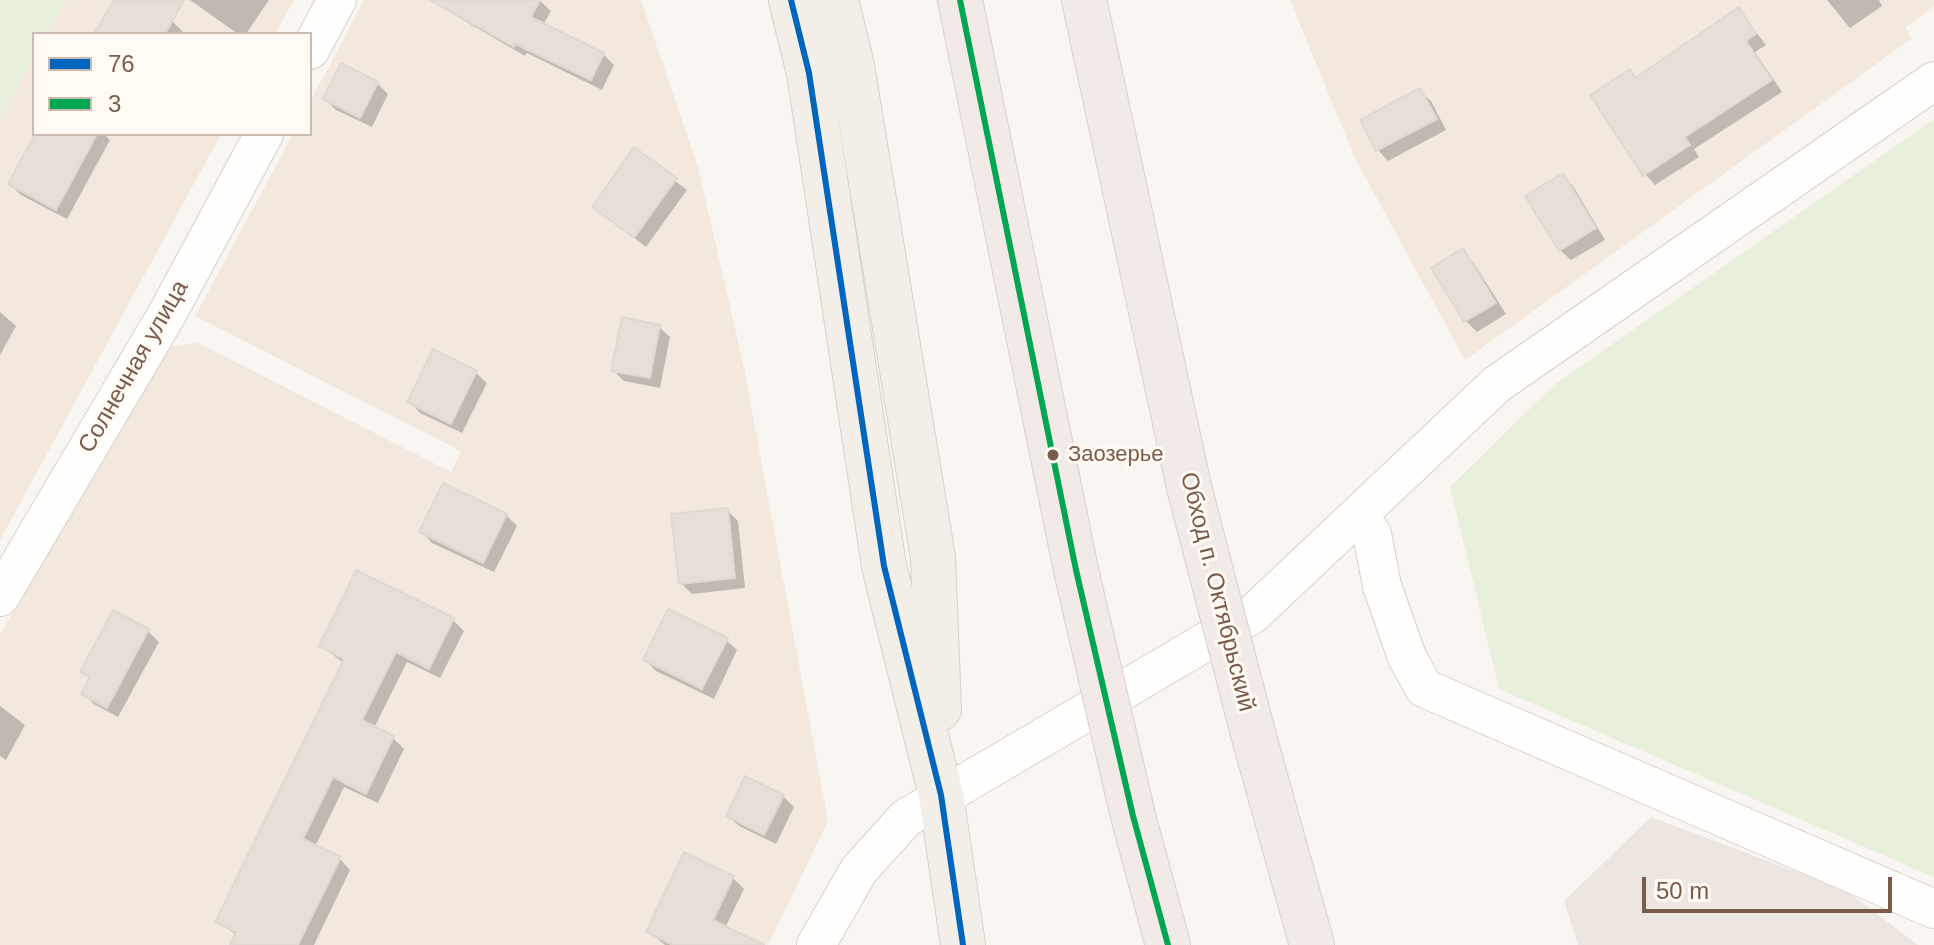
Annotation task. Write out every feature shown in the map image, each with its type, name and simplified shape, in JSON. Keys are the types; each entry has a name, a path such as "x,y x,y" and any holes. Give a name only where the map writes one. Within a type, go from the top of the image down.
{"highway":[{"path":"960,0 1076,570 1133,816 1168,945"},
{"name":"Обход п. Октябрьский","path":"1084,0 1189,487 1312,945"}],"main road":[{"path":"791,0 809,73 884,566 941,795 963,945"},
{"path":"836,0 852,66 933,558 941,795"}],"street":[{"path":"312,46 337,0"},
{"path":"816,945 841,898 878,845 906,818 1239,624 1497,384 1934,81"},
{"name":"Солнечная улица","path":"0,597 167,314 263,136"},
{"path":"1357,516 1372,534 1382,586 1407,657 1424,688 1934,909"}],"shaded area":[{"path":"66,0 294,0 276,32 48,32"},
{"path":"364,0 641,0 698,167 744,368 828,821 768,945 0,945 0,634 166,347 198,343 451,472 461,451 195,316 292,136 312,136 312,98"},
{"path":"1290,0 1934,0 1934,6 1906,27 1911,39 1465,360 1355,158"},
{"path":"32,61 32,136 220,136 0,540 0,118"},
{"path":"1651,817 1845,890 1918,945 1578,945 1564,901"}],"green space":[{"path":"0,0 66,0 48,32 32,32 32,61 0,118"},
{"path":"1934,119 1934,877 1499,689 1450,487 1554,385"}],"building":[{"path":"114,0 184,0 166,32 95,32"},
{"path":"430,0 540,0 531,17 604,53 591,80 515,44 514,47"},
{"path":"1739,7 1756,34 1746,41 1772,80 1685,137 1690,145 1643,176 1590,95 1630,69 1635,78"},
{"path":"341,63 378,82 360,118 323,99"},
{"path":"1420,88 1437,119 1376,151 1360,120"},
{"path":"34,136 96,136 56,210 8,184"},
{"path":"634,147 677,178 634,238 592,207"},
{"path":"1563,173 1596,228 1559,251 1525,196"},
{"path":"1463,248 1496,303 1464,322 1431,268"},
{"path":"622,317 660,325 650,378 611,371"},
{"path":"433,349 477,371 451,424 407,402"},
{"path":"443,483 507,514 483,563 419,532"},
{"path":"728,508 735,578 679,584 671,514"},
{"path":"356,570 454,618 429,669 396,652 362,720 394,736 366,794 333,777 303,839 341,857 298,945 230,945 236,932 215,922 344,659 319,646"},
{"path":"668,609 728,638 702,689 643,660"},
{"path":"113,610 149,629 107,708 81,694 90,677 80,672"},
{"path":"745,776 784,795 764,835 726,816"},
{"path":"684,852 734,876 713,920 764,945 673,945 646,932"}],"transit line":[{"name":"76","path":"791,0 809,73 884,566 941,795 963,945"},
{"name":"3","path":"960,0 1076,570 1133,816 1168,945"}],"place":[{"name":"Заозерье","path":"1053,455"}]}
